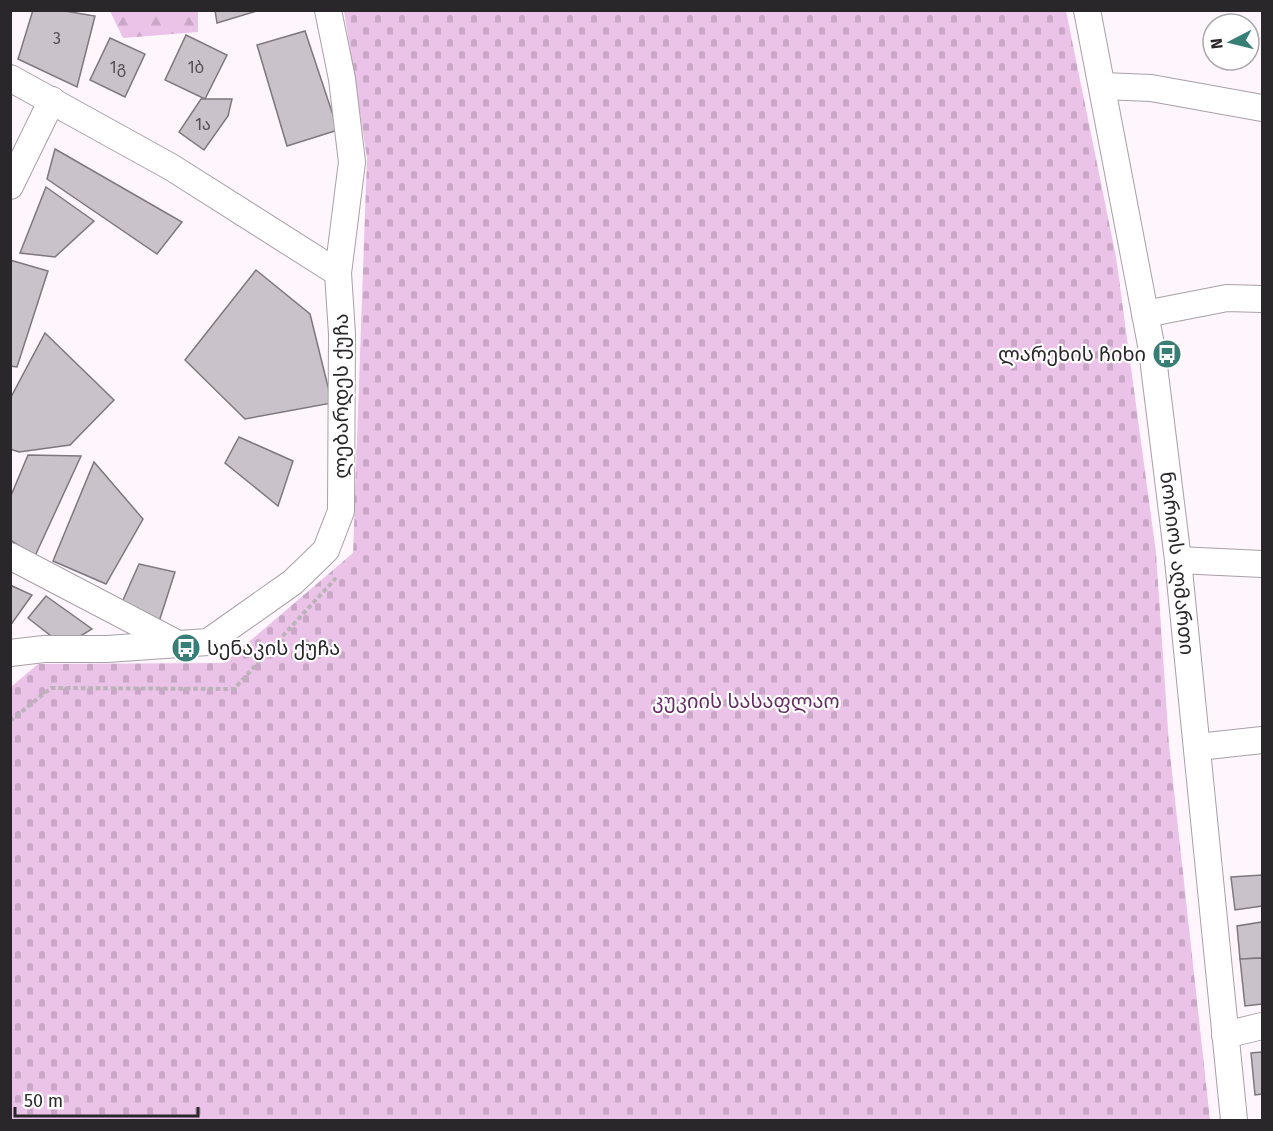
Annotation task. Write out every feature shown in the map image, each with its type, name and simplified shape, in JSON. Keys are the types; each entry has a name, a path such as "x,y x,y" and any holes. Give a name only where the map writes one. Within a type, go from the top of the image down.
{"street":[{"name":"ლებარდეს ქუჩა","path":"10,653 44,649 208,642 292,582 326,550 341,512 342,334 338,273 352,162 342,79 328,10"},
{"name":"ნორიოს აღმართი","path":"1087,10 1145,314 1178,560 1234,1120"},
{"path":"10,78 171,168 338,273"},
{"path":"1103,86 1151,88 1263,108"},
{"path":"10,186 52,100"},
{"path":"1145,314 1227,297 1263,299"},
{"path":"10,556 178,645"},
{"path":"1178,560 1263,564"},
{"path":"1198,747 1263,740"},
{"path":"1225,1035 1263,1026"}],"path":[{"path":"10,721 51,688"}],"green space":[{"path":"110,11 198,11 198,32 123,38"},
{"name":"კუკიის სასაფლაო","path":"344,11 1066,11 1116,257 1156,553 1169,745 1210,1120 11,1120 11,687 38,664 224,663 353,553 367,158"}],"building":[{"path":"33,10 59,10 95,16 77,87 18,59"},
{"path":"215,10 260,10 217,23"},
{"path":"305,31 338,130 287,146 257,45"},
{"path":"186,35 227,55 205,99 165,80"},
{"path":"110,38 145,54 125,97 90,80"},
{"path":"201,99 232,99 228,116 204,150 179,132"},
{"path":"55,149 182,222 157,254 47,179"},
{"path":"46,187 94,221 55,257 20,253"},
{"path":"10,260 48,271 17,367 10,366"},
{"path":"256,270 310,314 332,403 245,419 185,360"},
{"path":"45,333 114,400 70,445 19,452 10,449 10,399"},
{"path":"239,437 293,461 278,506 225,463"},
{"path":"28,455 81,456 35,556 10,540 10,498"},
{"path":"94,462 143,519 106,584 53,561"},
{"path":"139,564 175,572 156,631 119,609"},
{"path":"10,585 32,595 10,626"},
{"path":"46,596 92,629 64,646 28,618"},
{"path":"1262,875 1262,906 1235,910 1231,877"},
{"path":"1262,922 1262,958 1240,959 1237,926"},
{"path":"1262,958 1262,1004 1245,1006 1240,959"},
{"path":"1262,1052 1262,1094 1255,1095 1251,1053"}],"place":[{"name":"ლარეხის ჩიხი","path":"1167,354"},
{"name":"სენაკის ქუჩა","path":"186,648"}]}
